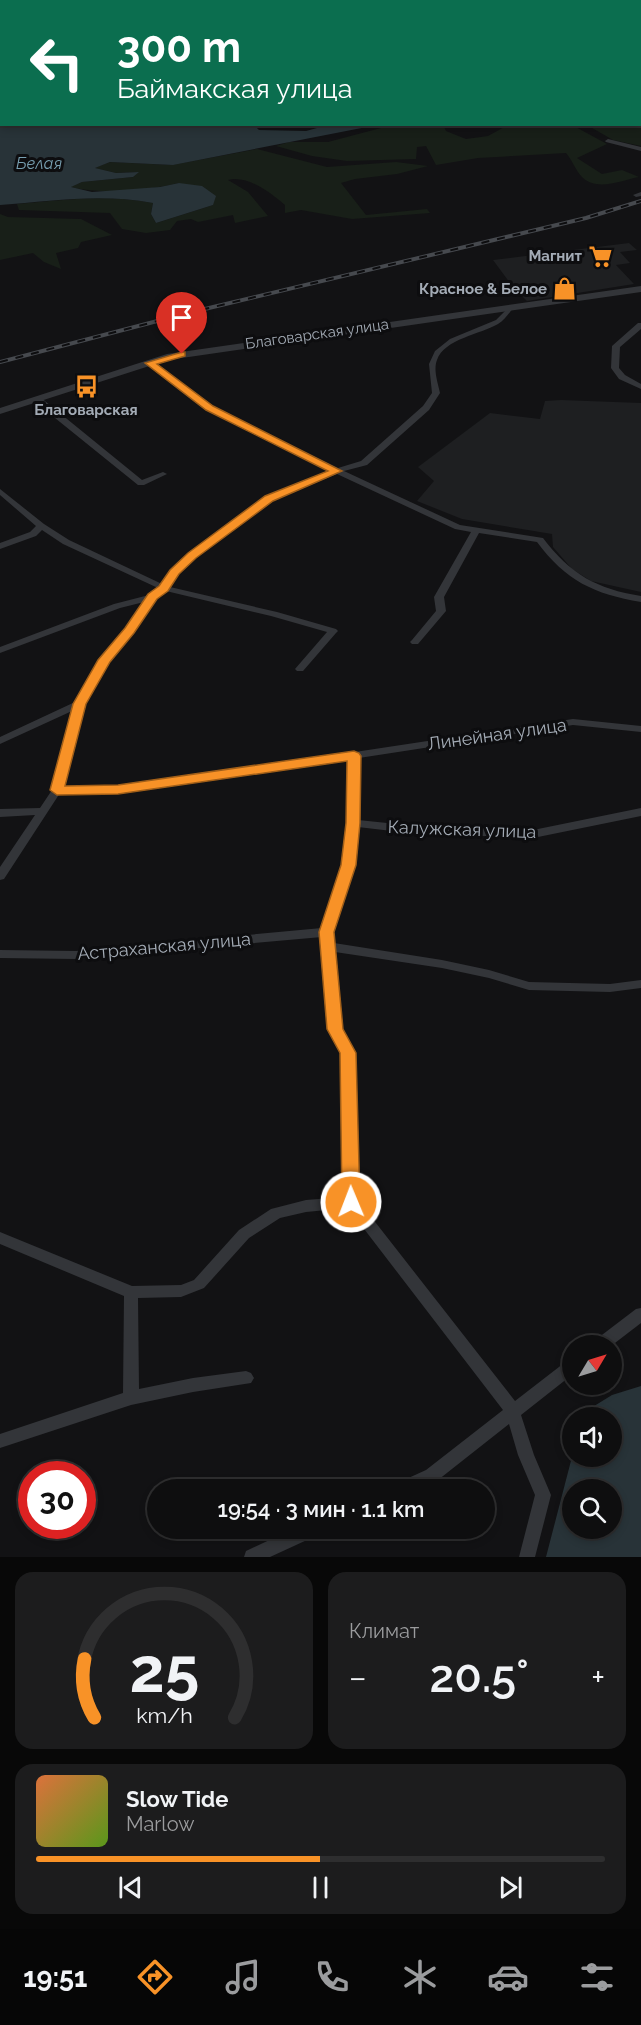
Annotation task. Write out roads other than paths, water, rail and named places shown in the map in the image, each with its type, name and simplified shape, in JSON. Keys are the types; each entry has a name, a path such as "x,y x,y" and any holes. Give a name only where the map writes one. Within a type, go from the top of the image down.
{"street":[{"path":"608,141 641,148"},
{"name":"Благоварская улица","path":"0,411 150,363 207,350 641,289"},
{"path":"0,876 57,790 79,704 104,660 130,630 152,597 164,588 175,572 192,555 269,499 337,471 363,463 426,408 436,393 432,375 434,358 443,348 452,341 498,320 511,307"},
{"path":"641,325 616,346 615,368 622,377 641,387"},
{"path":"150,363 209,408 337,471 458,527 540,540 554,561 586,585 620,596 641,599"},
{"path":"37,399 141,483 163,474"},
{"path":"0,491 41,526 66,542 164,588 274,614 333,631 300,669"},
{"path":"0,546 33,534 41,526"},
{"path":"415,642 441,611 439,597 476,530"},
{"path":"0,650 117,606 152,597"},
{"path":"0,741 79,704"},
{"name":"Линейная улица","path":"57,790 118,789 573,722 641,729"},
{"path":"354,756 353,823 349,865 327,932 335,1029 348,1053 351,1202 512,1410 526,1455 543,1495 527,1557"},
{"path":"0,813 42,811"},
{"name":"Калужская улица","path":"353,823 426,831 538,833 641,812"},
{"name":"Астраханская улица","path":"0,954 76,955 327,932"},
{"path":"329,947 442,964 489,974 529,986 610,988 641,984"},
{"path":"0,1238 131,1292 181,1291 199,1284 244,1234 276,1213 306,1206 351,1202"},
{"path":"131,1292 131,1398"},
{"path":"613,1335 641,1314"},
{"path":"422,1479 432,1474 562,1373"},
{"path":"0,1442 131,1398 193,1385 246,1378"},
{"path":"252,1557 290,1539"}],"water":[{"name":"Белая","path":"0,126 259,126 256,127 259,130 306,131 324,126 372,126 173,165 110,162 95,168 116,173 139,172 133,177 82,182 71,187 92,192 160,187 179,183 202,186 216,196 213,205 156,223 151,214 153,203 134,200 95,198 0,205"},
{"path":"641,1386 641,1557 546,1557 562,1495 562,1539 622,1539 622,1479 566,1479 569,1467 622,1467 622,1407 593,1407 612,1395 622,1395 622,1392"}],"railway":[{"path":"0,362 188,313 586,218 641,201"}],"place":[{"name":"Магнит","path":"600,256"},
{"name":"Красное & Белое","path":"565,289"},
{"name":"Благоварская","path":"86,386"}]}
